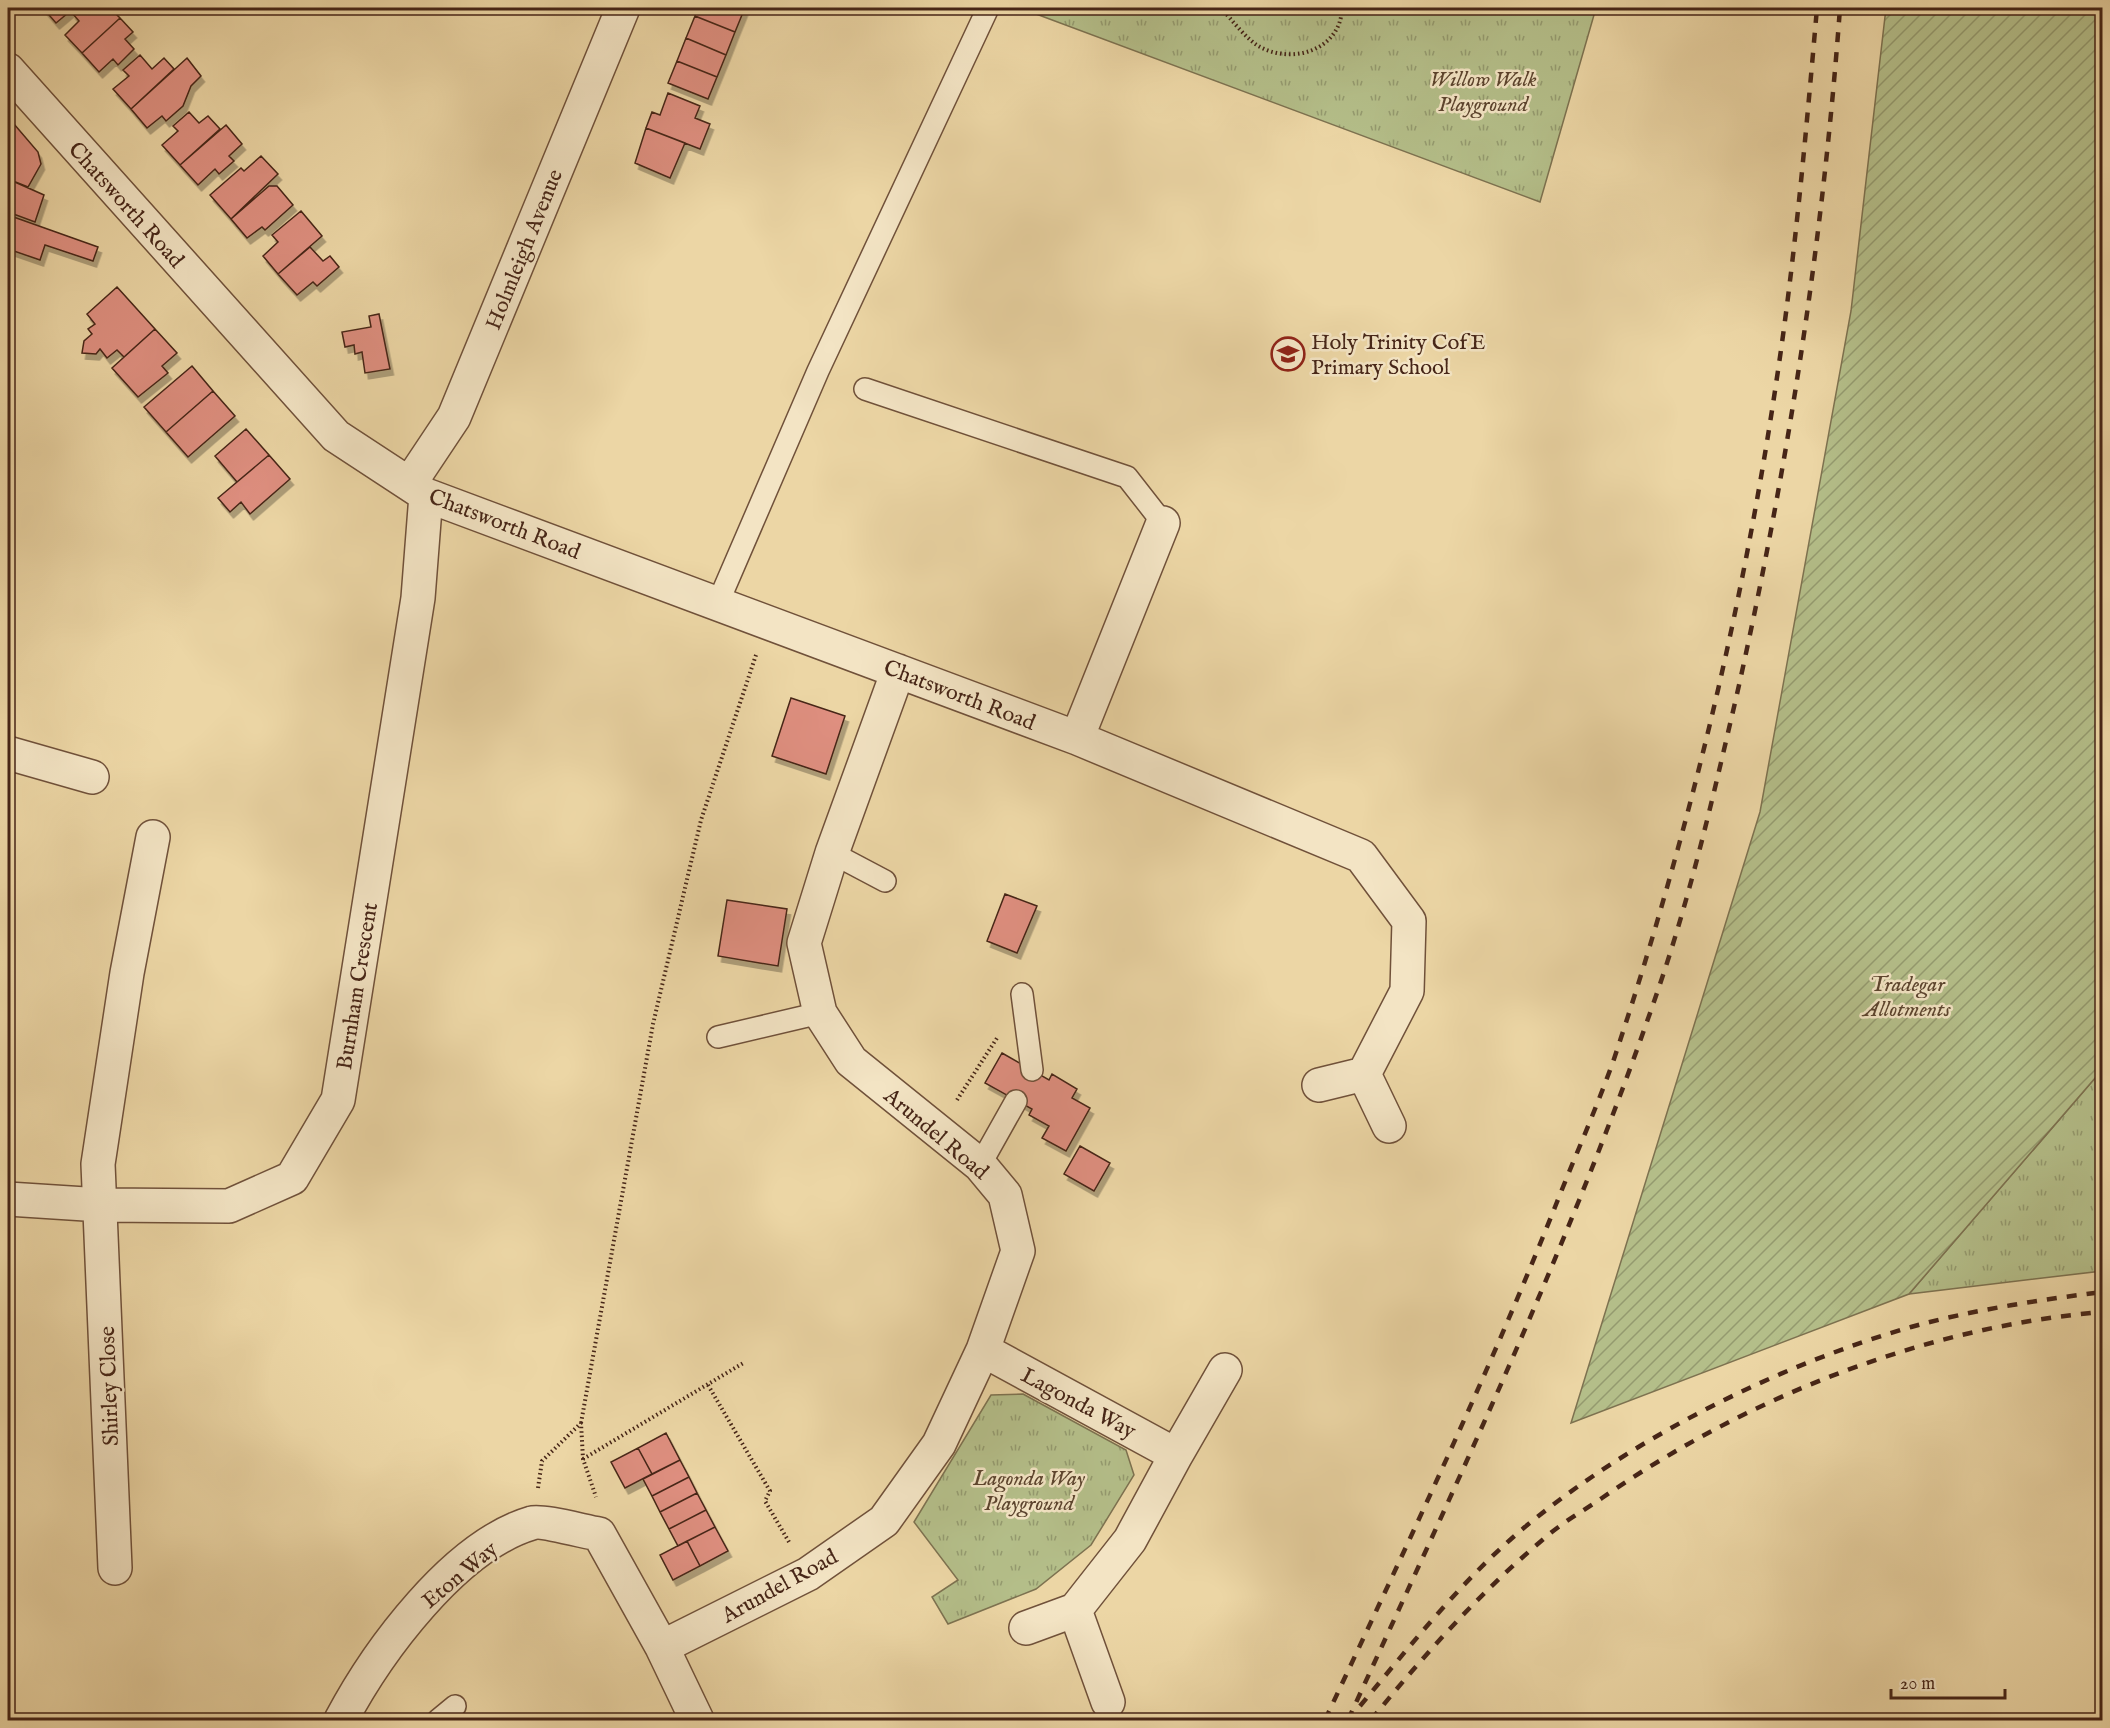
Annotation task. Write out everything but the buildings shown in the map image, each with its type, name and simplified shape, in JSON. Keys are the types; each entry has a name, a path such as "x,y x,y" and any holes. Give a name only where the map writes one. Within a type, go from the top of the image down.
{"street":[{"name":"Holmleigh Avenue","path":"418,489 454,417 622,8"},
{"name":"Chatsworth Road","path":"8,70 336,436 418,489 717,605 1077,738 1361,856 1409,921 1407,991 1364,1074"},
{"name":"Burnham Crescent","path":"8,1199 101,1205 229,1206 292,1178 338,1100 418,598 418,489"},
{"path":"1077,738 1163,522"},
{"name":"Arundel Road","path":"662,1647 808,1574 884,1521 939,1444 982,1350 1018,1251 1005,1195 980,1165 851,1061 820,1013 804,943 832,853 898,671"},
{"path":"8,753 92,777"},
{"name":"Shirley Close","path":"116,1568 98,1164 127,973 153,837"},
{"path":"1319,1085 1364,1074 1389,1126"},
{"name":"Lagonda Way","path":"982,1350 1176,1455"},
{"path":"1026,1628 1075,1610 1130,1540 1225,1370"},
{"path":"533,1522 599,1534 662,1647 697,1720"},
{"name":"Eton Way","path":"340,1720 377,1658 432,1594 484,1549 533,1522"},
{"path":"1075,1610 1108,1702"}],"lane":[{"path":"717,605 818,371 988,8"},
{"path":"865,389 1127,477 1163,522"},
{"path":"832,853 885,881"},
{"path":"1022,994 1032,1070"},
{"path":"718,1037 820,1013"},
{"path":"980,1165 1016,1101"},
{"path":"438,1720 455,1706"}],"path":[{"path":"1221,8 1257,46 1287,56 1304,55 1333,36 1342,21 1342,8"},
{"path":"599,1534 596,1496 583,1459 581,1423 656,1012 701,820 767,623"},
{"path":"937,1131 1022,994"},
{"path":"583,1459 745,1362"},
{"path":"708,1384 770,1491 765,1501 808,1574"},
{"path":"533,1522 542,1461 581,1423"}],"green space":[{"name":"Willow Walk Playground","path":"1020,8 1596,8 1540,202"},
{"name":"Tradegar Allotments","path":"1886,8 2102,8 2102,1070 1909,1294 1571,1423 1760,812 1851,311"},
{"path":"2102,1070 2102,1271 1909,1294"},
{"name":"Lagonda Way Playground","path":"1023,1394 1126,1450 1134,1475 1091,1545 1036,1589 948,1624 932,1597 958,1580 914,1522 991,1395"}],"railway":[{"path":"1325,1720 1445,1463 1530,1268 1594,1113 1641,977 1710,725 1747,555 1776,384 1789,290 1817,8"},
{"path":"1348,1720 1472,1450 1551,1268 1624,1084 1658,990 1681,917 1737,694 1788,438 1824,181 1840,8"},
{"path":"1360,1706 1465,1583 1511,1539 1577,1487 1667,1430 1763,1382 1862,1342 1958,1315 2102,1292"},
{"path":"1371,1720 1454,1624 1546,1537 1566,1521 1658,1462 1717,1428 1777,1399 1840,1373 1904,1351 1969,1333 2035,1320 2102,1312"}],"place":[{"name":"Holy Trinity CofE Primary School","path":"1288,354"}]}
